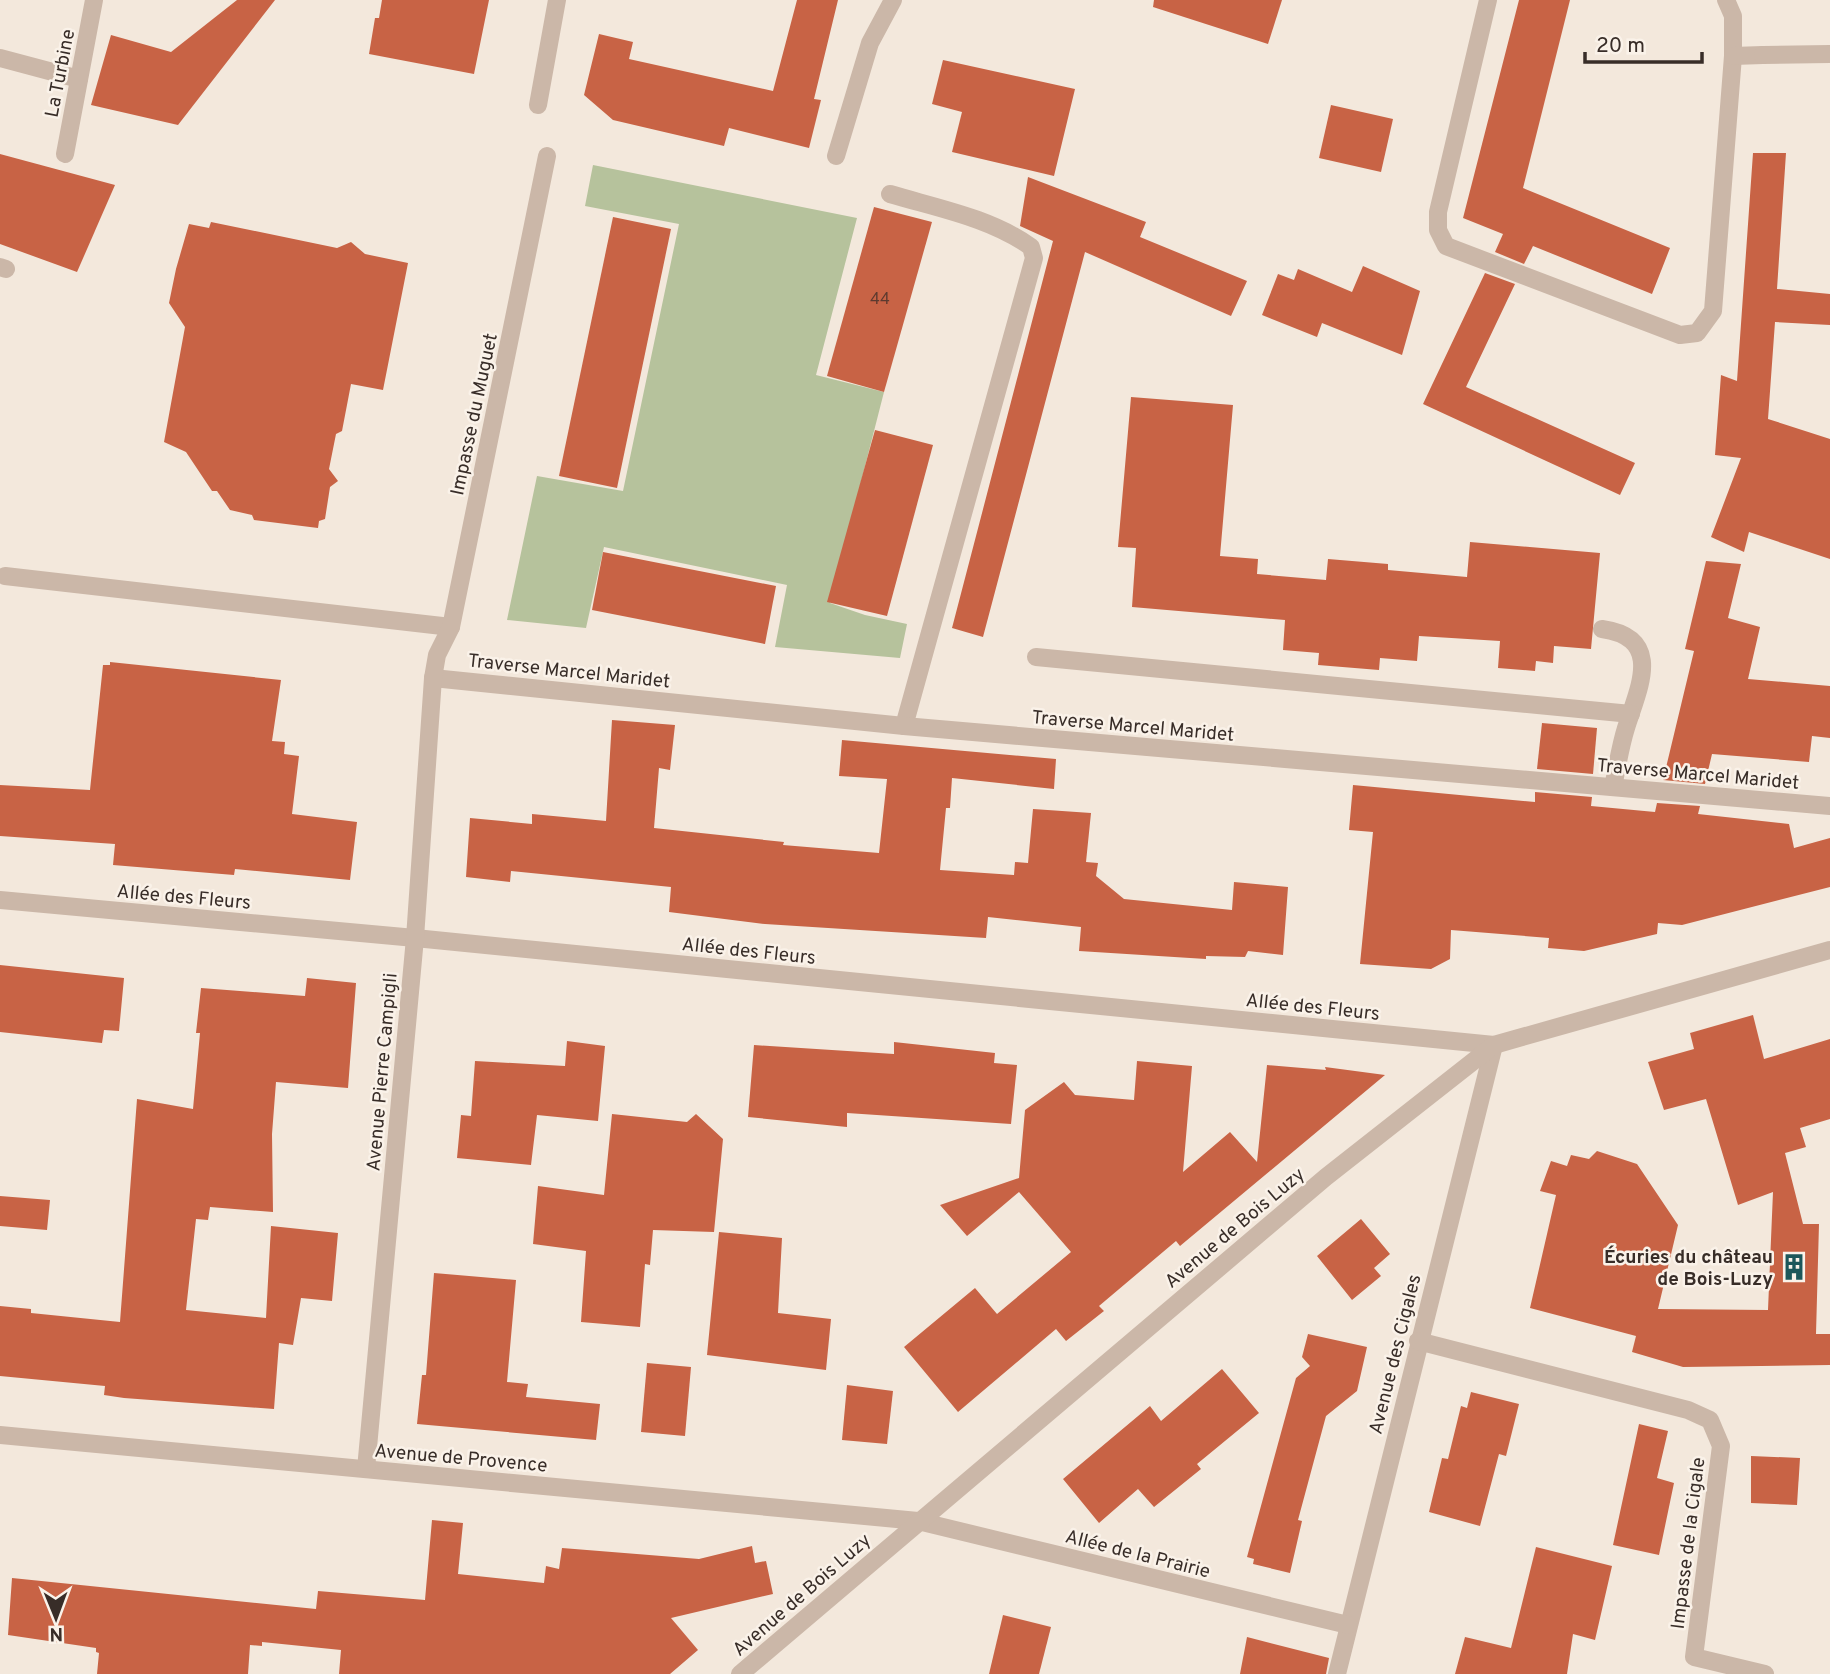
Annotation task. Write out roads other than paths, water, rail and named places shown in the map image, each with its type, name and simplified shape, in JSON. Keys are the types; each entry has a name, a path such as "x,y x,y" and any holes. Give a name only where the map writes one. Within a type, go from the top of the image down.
{"street":[{"name":"La Turbine","path":"65,154 94,0"},
{"path":"538,105 557,0"},
{"path":"836,156 870,43 892,0"},
{"path":"1488,0 1438,212 1438,230 1446,246 1681,335 1697,333 1713,311 1733,56 1733,16 1726,0"},
{"path":"1733,56 1830,54"},
{"path":"0,58 79,79"},
{"name":"Impasse du Muguet","path":"433,678 437,655 451,627 547,156"},
{"path":"890,194 961,214 1016,236 1031,247 1034,258 904,726"},
{"name":"Traverse Marcel Maridet","path":"5,576 451,627"},
{"path":"1602,629 1617,631 1631,641 1643,659 1643,680 1631,714 1613,787"},
{"path":"1036,657 1631,714"},
{"name":"Traverse Marcel Maridet","path":"433,678 904,726 1830,806"},
{"name":"Avenue Pierre Campigli","path":"366,1469 415,938 433,678"},
{"name":"Allée des Fleurs","path":"0,900 415,938 1494,1045"},
{"name":"Avenue de Bois Luzy","path":"740,1674 1326,1177 1494,1045 1830,950"},
{"name":"Avenue des Cigales","path":"1337,1674 1494,1045"},
{"name":"Impasse de la Cigale","path":"1419,1341 1688,1410 1710,1420 1721,1446 1693,1657 1765,1674"},
{"name":"Avenue de Provence","path":"0,1435 918,1521"},
{"name":"Allée de la Prairie","path":"918,1521 1348,1625"}],"place":[{"name":"Écuries du château de Bois-Luzy","path":"1794,1267"}]}
